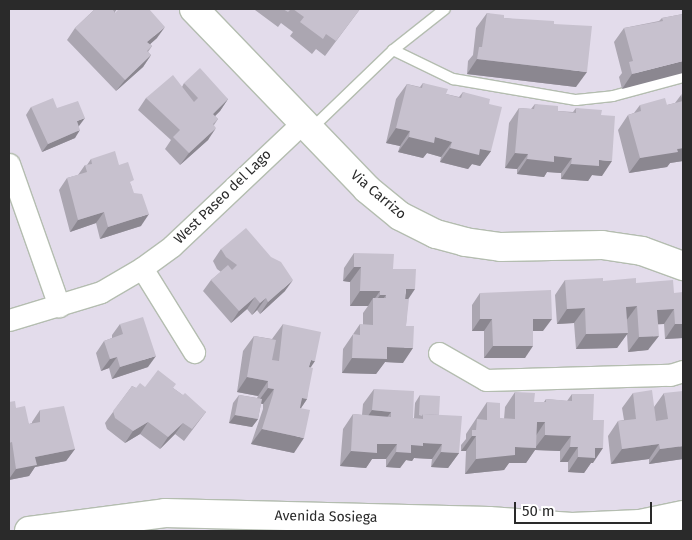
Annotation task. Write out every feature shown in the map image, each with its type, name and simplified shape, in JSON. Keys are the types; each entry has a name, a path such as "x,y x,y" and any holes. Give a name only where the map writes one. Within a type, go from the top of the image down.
{"street":[{"name":"Via Carrizo","path":"194,9 306,127 368,189 400,216 436,234 501,247 602,244 642,251 683,266"},
{"name":"West Paseo del Lago","path":"9,320 101,292 142,268 172,246 306,127"},
{"path":"9,164 59,306"},
{"path":"142,268 194,352"},
{"path":"439,353 486,380 670,376 683,371"},
{"name":"Avenida Sosiega","path":"29,531 163,522 489,521 572,527 640,524 683,515"}],"lane":[{"path":"306,127 393,50 445,9"},
{"path":"393,50 453,79 576,100 613,96 683,77"}],"building":[{"path":"95,9 114,9 115,13 119,9 149,9 165,27 147,42 152,46 147,51 151,55 125,80 75,28"},
{"path":"293,9 360,9 336,41 326,34 323,39 300,22 304,17"},
{"path":"487,13 504,15 504,18 554,21 554,24 592,26 587,72 477,59 479,47 482,47"},
{"path":"683,14 683,61 632,74 629,62 633,61 624,28 663,21 662,18"},
{"path":"200,68 228,99 213,114 218,119 213,124 216,128 189,153 173,137 180,130 146,98 173,75 194,102 198,98 184,83"},
{"path":"423,83 448,89 446,94 461,98 463,92 490,99 489,104 502,107 491,151 480,149 479,155 450,148 452,142 435,137 434,143 409,137 410,131 396,128 407,84 422,88"},
{"path":"53,98 57,108 78,101 85,118 77,121 80,130 48,144 31,107"},
{"path":"665,98 667,105 683,101 683,148 677,149 678,152 640,158 628,115 641,111 640,105"},
{"path":"535,104 558,106 558,111 576,113 576,108 602,110 601,115 615,116 612,161 599,160 599,166 571,164 572,158 554,156 554,162 527,159 528,154 515,153 519,108 534,109"},
{"path":"115,151 119,165 128,162 134,180 130,182 134,193 142,194 149,214 108,227 104,212 78,220 67,178 87,172 85,165 92,164 91,159"},
{"path":"246,228 271,257 281,262 293,280 268,302 266,298 260,303 255,297 239,311 211,280 228,265 232,270 237,265 226,257 221,249"},
{"path":"354,253 394,254 393,269 416,269 415,289 406,289 405,299 409,299 406,326 414,326 413,348 387,347 387,359 352,358 353,334 360,335 360,324 373,325 373,298 386,298 386,295 380,295 380,291 360,291 361,267 354,267"},
{"path":"603,278 603,281 636,278 636,283 673,280 674,293 683,292 683,324 675,324 674,309 657,310 659,336 639,337 637,306 626,307 628,333 586,334 585,308 567,309 565,280"},
{"path":"551,290 552,319 533,319 533,346 493,346 492,319 480,319 480,293"},
{"path":"143,317 156,356 120,367 117,357 110,359 104,341 123,334 120,324"},
{"path":"283,324 321,332 315,361 311,360 309,367 313,368 307,399 302,398 300,408 310,410 304,438 262,429 274,389 268,388 268,381 247,377 254,336 276,340 272,360 279,361"},
{"path":"158,370 176,384 173,388 183,395 185,393 206,412 192,429 183,423 168,437 148,422 133,431 115,418 113,411 132,386 136,388 140,383 145,387"},
{"path":"374,389 414,391 413,418 423,419 423,414 462,416 459,453 441,452 442,444 423,443 423,446 411,445 411,453 396,452 397,444 377,444 377,453 351,451 353,414 391,417 391,412 372,410"},
{"path":"652,390 656,421 668,419 664,393 683,391 683,446 660,449 659,444 622,449 618,421 636,419 633,393"},
{"path":"515,392 535,393 534,402 546,402 546,399 572,401 572,394 594,394 593,420 604,420 603,448 595,448 595,458 578,457 578,447 570,447 571,436 545,435 545,422 537,422 536,448 515,447 515,455 476,459 476,436 472,436 472,430 476,430 477,419 487,420 487,402 500,403 500,418 515,419"},
{"path":"239,395 262,399 258,419 235,415"},
{"path":"420,395 440,396 439,415 419,415"},
{"path":"15,401 16,408 25,406 29,424 40,422 40,410 64,406 75,449 35,457 37,465 16,469 12,442 9,443 9,402"}]}
